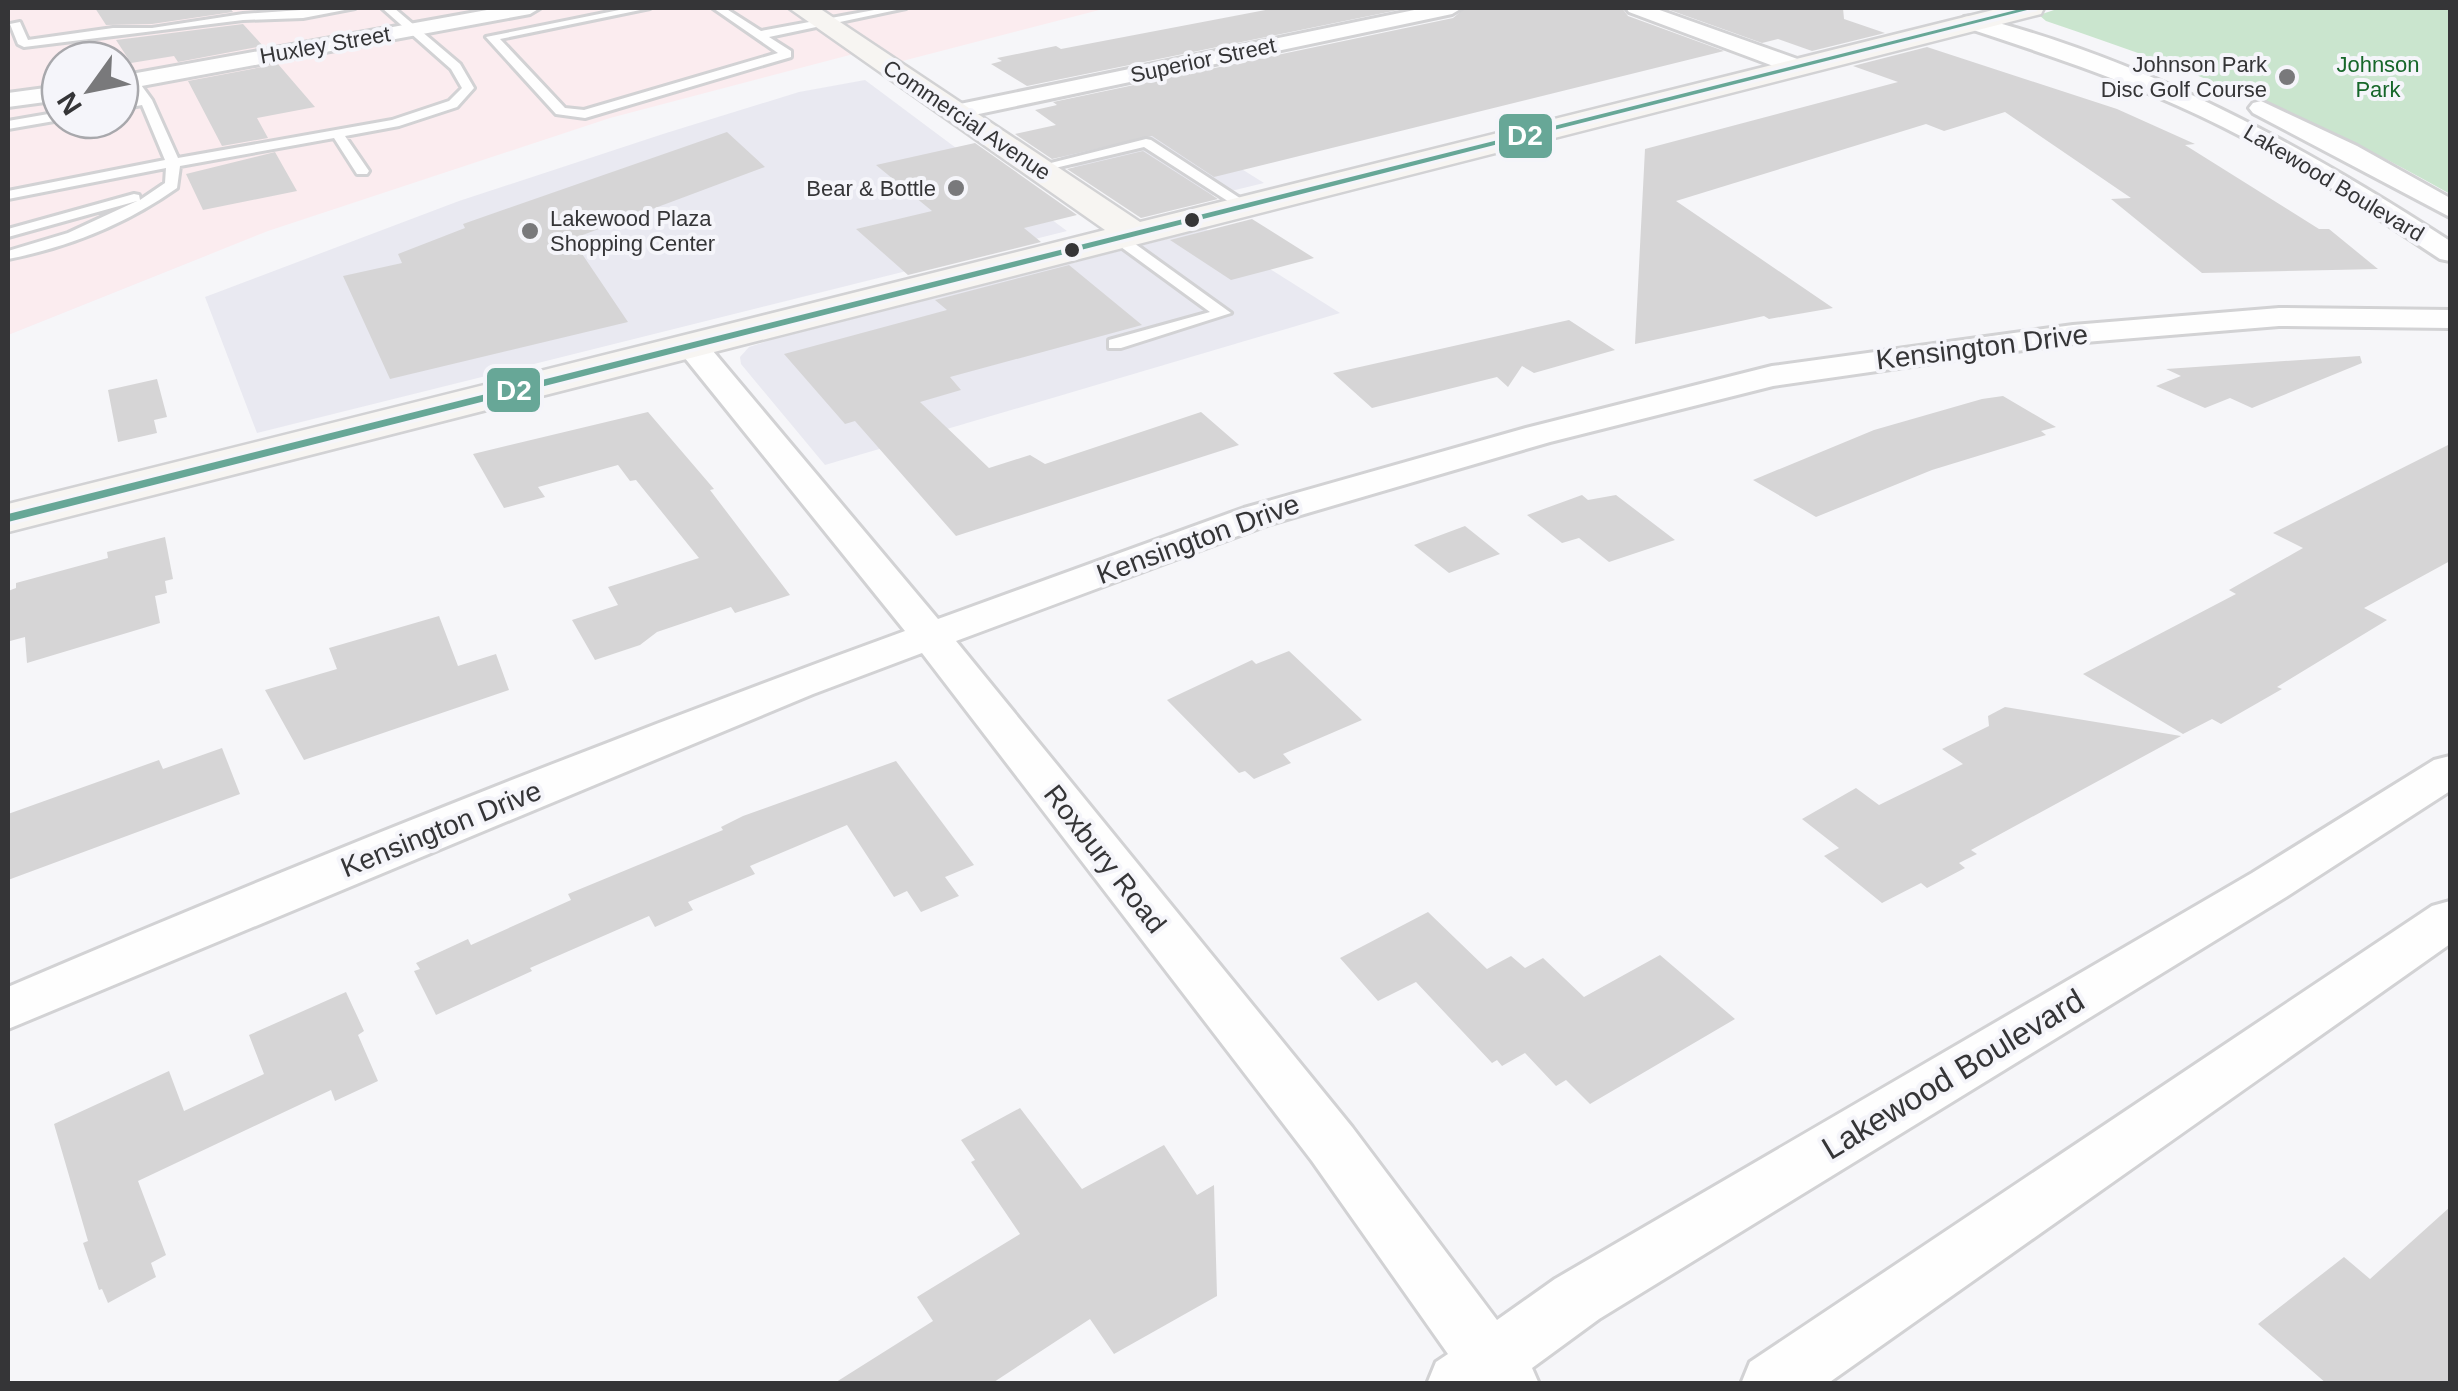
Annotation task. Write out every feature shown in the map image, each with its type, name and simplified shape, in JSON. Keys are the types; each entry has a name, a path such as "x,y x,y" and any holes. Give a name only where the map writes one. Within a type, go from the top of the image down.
{"street":[{"name":"Huxley Street","path":"140,79 530,8"},
{"name":"Superior Street","path":"955,112 1452,8"},
{"path":"1636,8 1795,66"},
{"path":"8,518 2018,11"},
{"name":"Lakewood Boulevard","path":"2018,11 2078,40 2295,123 2450,209"},
{"name":"Commercial Avenue","path":"812,14 1038,168 1123,234"},
{"name":"Lakewood Boulevard","path":"1972,22 2202,108 2275,145 2450,253"},
{"path":"2049,48 2078,40"},
{"path":"8,100 40,96"},
{"name":"Kensington Drive","path":"8,1009 196,927 798,685 1317,497 1538,435 1772,376 2073,334 2242,320 2450,318"},
{"name":"Roxbury Road","path":"690,345 930,636 1332,1144 1485,1376"},
{"name":"Lakewood Boulevard","path":"1485,1376 1578,1299 2269,885 2450,770"},
{"path":"1773,1384 2450,919"}],"lane":[{"path":"16,24 24,44 113,30 174,28 348,8"},
{"path":"8,195 337,134 432,113 453,104 468,88 456,67 388,8"},
{"path":"644,8 492,37 561,111 584,114 787,54 718,8"},
{"path":"759,35 812,14 900,8"},
{"path":"162,10 174,28"},
{"path":"8,254 46,246 137,211 172,184 173,164 146,100 140,95"},
{"path":"140,101 146,100"},
{"path":"8,125 40,119"},
{"path":"337,134 362,171"},
{"path":"1038,168 1146,143 1242,204"},
{"path":"8,232 165,190"},
{"path":"1115,344 1223,313 1123,234"}],"shaded area":[{"path":"8,8 1107,8 887,65 865,51 610,118 268,231 8,335"},
{"path":"865,80 1067,231 257,433 205,297 459,201 799,92"},
{"path":"1165,121 1264,183 1157,209 1126,203 1049,149"},
{"path":"1206,229 1340,313 825,465 741,364 740,357 749,347 774,339"}],"green space":[{"name":"Johnson Park","path":"2060,8 2450,8 2450,194 2303,120 2039,15"}],"building":[{"path":"95,8 230,8 233,12 152,24 106,25"},
{"path":"1276,8 1408,8 1027,86 991,64 1002,61 997,58 1056,46 1061,49"},
{"path":"1465,8 1622,8 1628,16 1724,51 1214,177 1152,136 1052,159 1015,134 1056,125 1035,110 1057,105 1053,102 1453,18"},
{"path":"1664,8 1843,8 1844,19 1885,33 1812,51 1778,39 1762,43"},
{"path":"243,24 263,46 178,62 174,56 140,62 140,40 116,40"},
{"path":"1927,47 2117,109 2195,144 2185,145 2319,229 2329,229 2378,269 2202,273 2111,199 2131,198 2005,112 1944,131 1926,124 1676,201 1833,308 1769,319 1764,316 1635,344 1645,149 1898,82 1853,66"},
{"path":"278,64 315,107 257,118 268,138 222,146 188,81"},
{"path":"727,132 765,167 572,239 628,322 390,379 343,276 402,263 398,254 465,228 463,224"},
{"name":"Bear & Bottle","path":"975,143 1077,215 1024,228 1041,242 908,275 856,229 932,211 876,165"},
{"path":"1143,151 1218,199 1141,218 1067,169"},
{"path":"275,152 297,191 203,210 186,174"},
{"path":"1252,219 1314,258 1231,280 1170,240"},
{"path":"1069,265 1142,325 950,377 961,390 920,402 989,468 1030,455 1045,464 1201,412 1239,445 956,536 855,421 845,424 784,354 947,310 935,300"},
{"path":"1569,320 1615,350 1534,373 1522,366 1508,387 1497,377 1372,408 1333,373"},
{"path":"2360,356 2362,363 2252,408 2230,398 2205,408 2156,386 2181,376 2166,369"},
{"path":"157,379 167,417 154,420 157,433 118,442 108,390"},
{"path":"2003,396 2056,427 2041,431 2046,435 1932,470 1816,517 1753,480 1874,430"},
{"path":"648,412 714,489 710,490 790,595 735,613 731,607 657,632 640,645 595,660 572,620 618,605 608,587 699,558 636,480 630,481 618,465 538,487 545,497 504,508 473,454"},
{"path":"2450,444 2450,561 2364,608 2387,620 2277,687 2282,689 2221,724 2212,719 2183,734 2083,674 2236,594 2229,590 2303,548 2273,533"},
{"path":"1582,495 1588,500 1616,495 1675,540 1609,562 1579,538 1562,543 1527,515"},
{"path":"1465,526 1500,554 1449,573 1414,545"},
{"path":"165,537 173,579 165,581 167,593 155,596 160,623 27,663 25,637 10,641 8,591 16,588 16,583 108,558 107,552"},
{"path":"439,616 458,666 496,654 509,690 304,760 265,690 337,669 329,648"},
{"path":"1289,651 1362,720 1283,754 1291,763 1254,779 1245,771 1239,773 1167,700 1252,660 1256,664"},
{"path":"2005,707 2181,736 1971,850 1977,854 1959,863 1965,868 1927,888 1921,883 1882,903 1824,856 1839,848 1802,819 1856,788 1879,805 1963,764 1942,749 1989,726 1988,716"},
{"path":"222,748 240,794 8,880 8,814 159,760 163,769"},
{"path":"896,761 974,865 945,877 959,896 921,912 907,891 894,897 847,825 750,866 755,874 688,902 693,910 655,927 649,916 530,968 532,971 436,1015 414,971 420,969 416,963 468,939 471,945 571,900 568,894 723,830 721,827 743,816"},
{"path":"1428,912 1487,969 1511,956 1525,968 1543,958 1584,997 1660,955 1735,1019 1590,1104 1566,1080 1556,1086 1525,1053 1502,1066 1497,1060 1492,1063 1416,982 1378,1001 1340,958"},
{"path":"346,992 364,1031 358,1035 378,1081 335,1101 331,1090 138,1181 166,1255 151,1263 156,1277 108,1303 102,1289 99,1290 83,1243 88,1241 54,1124 169,1071 184,1111 264,1074 249,1035"},
{"path":"1020,1108 1082,1189 1164,1145 1197,1195 1214,1185 1217,1296 1114,1354 1090,1319 991,1384 833,1384 933,1321 917,1297 1020,1234 971,1162 975,1160 961,1140"},
{"path":"2450,1207 2450,1384 2327,1384 2258,1324 2344,1257 2370,1279"}],"transit line":[{"name":"D2","path":"8,518 2031,8"}],"place":[{"name":"Johnson Park Disc Golf Course","path":"2287,77"},
{"name":"Bear & Bottle","path":"956,188"},
{"name":"Lakewood Plaza Shopping Center","path":"530,231"}]}
